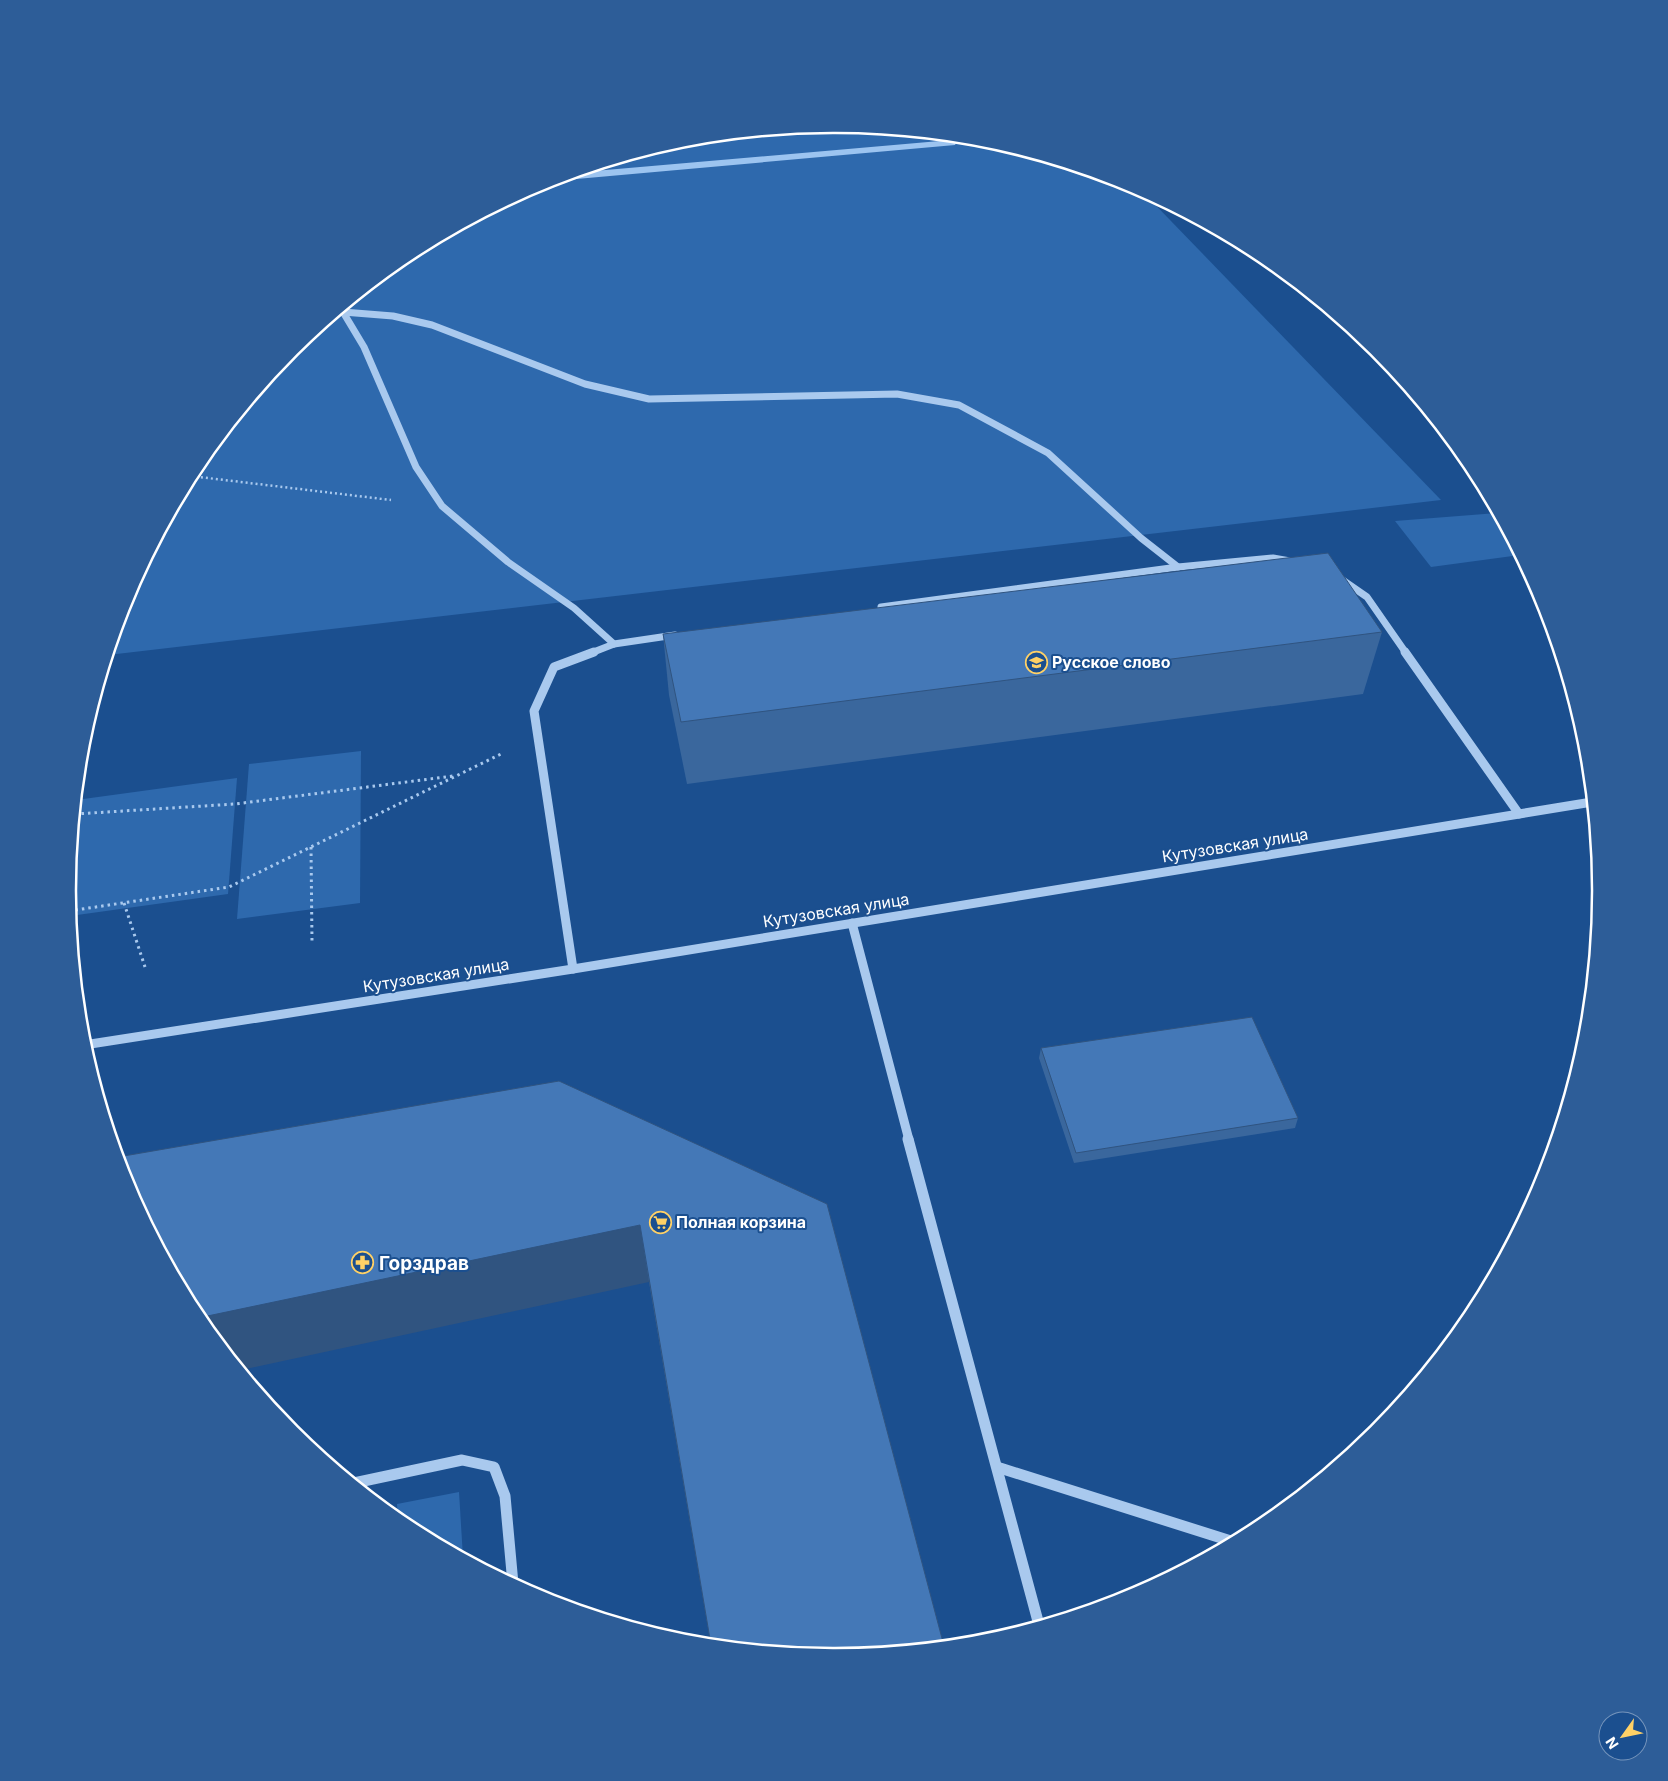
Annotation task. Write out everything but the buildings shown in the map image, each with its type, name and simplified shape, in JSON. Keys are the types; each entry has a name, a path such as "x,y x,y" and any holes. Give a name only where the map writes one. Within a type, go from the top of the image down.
{"street":[{"path":"346,311 399,316 455,333 618,394 649,398 898,394 960,405 1048,453 1141,538 1178,567"},
{"path":"343,314 364,347 416,468 442,506 508,562 574,608 614,644"},
{"path":"871,609 1178,567 1273,558 1299,563"},
{"path":"1332,572 1367,597 1519,814"},
{"path":"573,969 534,711 554,667 614,644 684,634"},
{"name":"Кутузовская улица","path":"92,1043 573,969 1586,803"},
{"path":"852,923 875,1017 1000,1468 1038,1620"},
{"path":"360,1482 462,1460 494,1467 504,1496 512,1576"},
{"path":"1000,1468 1225,1539"}],"path":[{"path":"200,477 442,506"},
{"path":"77,909 229,887 538,736"},
{"path":"81,814 235,804 456,776"},
{"path":"311,847 312,942"},
{"path":"124,903 145,967"}],"shaded area":[{"path":"834,133 884,134 933,139 982,147 1078,173 1124,190 1155,204 1441,500 114,654 154,555 204,470 233,429 264,391 334,321 413,260 455,234 544,190 590,173 638,159 686,147 735,139 784,134"},
{"path":"1491,513 1514,556 1431,567 1395,521"},
{"path":"361,751 360,903 237,919 249,764"},
{"path":"237,778 228,894 77,915 78,841 82,799"},
{"path":"459,1492 463,1551 413,1521 397,1510 397,1504"}],"waterway":[{"path":"584,175 951,143"}],"place":[{"name":"Русское слово","path":"1036,662"},
{"name":"Полная корзина","path":"660,1222"},
{"name":"Горздрав","path":"363,1263"}]}
